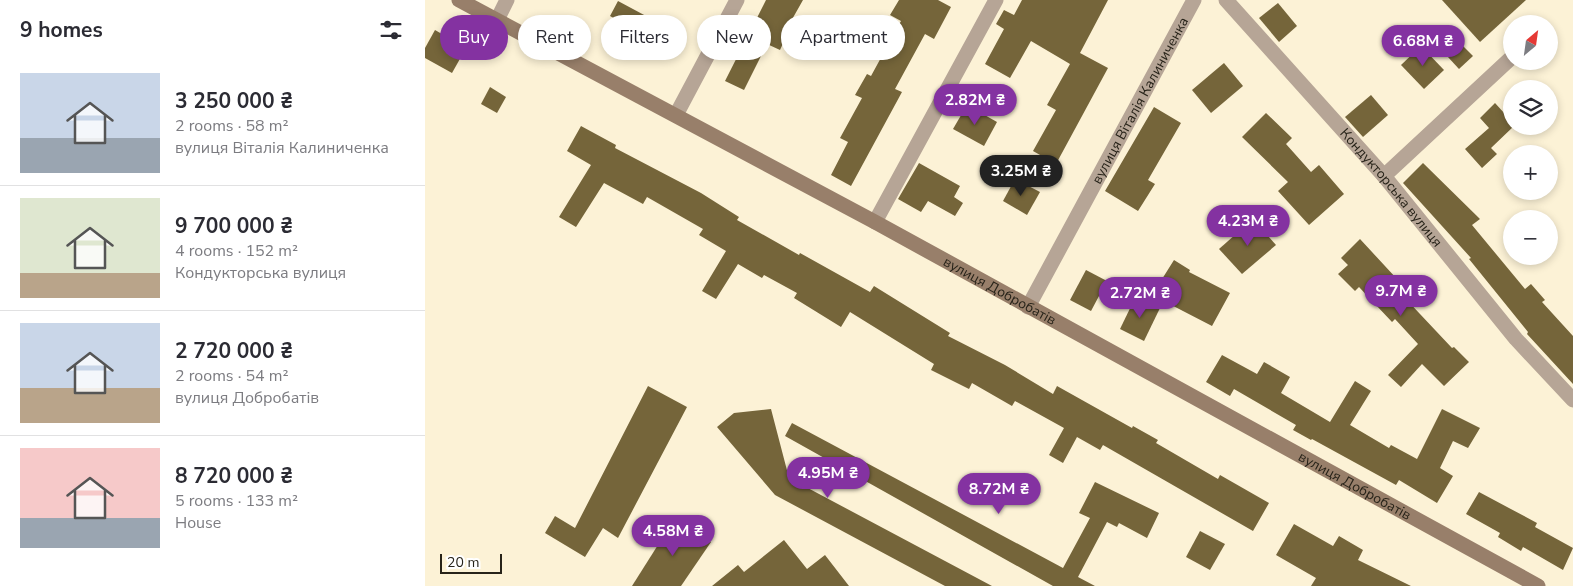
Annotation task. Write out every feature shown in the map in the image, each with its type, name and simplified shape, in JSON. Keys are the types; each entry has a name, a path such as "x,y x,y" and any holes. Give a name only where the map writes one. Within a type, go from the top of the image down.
{"street":[{"name":"вулиця Добробатів","path":"459,0 488,15"},
{"path":"500,15 507,0"},
{"path":"676,115 737,0"},
{"path":"875,222 996,0"},
{"name":"вулиця Віталія Калиниченка","path":"1028,307 1194,0"},
{"name":"Кондукторська вулиця","path":"1232,2 1383,176 1516,339 1573,400"},
{"name":"вулиця Добробатів","path":"508,26 875,222 1538,586"},
{"path":"1383,176 1503,65"}],"building":[{"path":"766,0 803,0 795,15 781,15 780,50 771,46 771,15 758,15"},
{"path":"899,0 938,0 951,7 934,39 925,34 895,89 902,92 851,186 831,175 848,142 840,138 862,98 855,95 867,74 871,76 880,60 905,60 905,15 890,15"},
{"path":"1022,0 1108,0 1080,53 1108,68 1056,164 1033,151 1056,110 1047,105 1070,64 1031,41 1010,78 985,64 1004,29 996,24 1004,10 1014,15"},
{"path":"1442,0 1526,0 1510,15 1503,15 1503,21 1480,42"},
{"path":"618,1 644,15 611,15"},
{"path":"1278,3 1297,26 1279,42 1259,18"},
{"path":"435,30 440,33 440,60 459,60 452,73 425,58 425,48"},
{"path":"1460,43 1473,56 1459,69 1447,56"},
{"path":"1421,46 1444,70 1424,89 1401,65"},
{"path":"736,60 759,60 744,90 725,81"},
{"path":"1224,63 1243,86 1211,113 1192,90"},
{"path":"490,87 506,97 497,113 481,104"},
{"path":"1371,95 1388,115 1363,137 1345,117"},
{"path":"1495,103 1503,112 1503,135 1505,135 1491,148 1497,154 1482,168 1465,149 1489,128 1480,118"},
{"path":"967,105 997,122 984,146 953,129"},
{"path":"1154,107 1181,123 1148,180 1155,184 1138,211 1105,191"},
{"path":"1266,113 1292,138 1286,144 1311,172 1319,165 1344,194 1309,225 1278,191 1288,182 1242,137"},
{"path":"581,126 616,145 615,148 701,193 739,217 737,220 799,255 800,253 870,292 874,286 950,333 948,336 1005,365 1053,394 1057,386 1132,428 1133,426 1158,440 1156,443 1218,479 1220,475 1269,503 1253,531 1103,445 1100,450 1077,437 1063,463 1049,455 1064,428 1015,401 1012,406 972,383 969,389 931,370 934,364 850,312 841,327 794,298 797,293 764,275 762,278 738,264 716,299 702,291 726,251 699,235 703,229 647,197 643,204 604,183 576,227 559,217 591,165 567,151"},
{"path":"919,163 960,186 954,197 963,203 955,216 928,201 921,212 898,199"},
{"path":"1423,163 1480,219 1472,225 1503,262 1503,265 1505,265 1525,289 1531,284 1545,300 1542,302 1573,336 1573,384 1527,334 1528,332 1469,259 1471,258 1403,183"},
{"path":"1015,179 1040,192 1027,215 1003,201"},
{"path":"1253,219 1276,245 1242,274 1219,249"},
{"path":"1360,239 1409,292 1404,297 1452,348 1454,347 1469,362 1444,386 1422,364 1401,387 1388,375 1418,344 1395,319 1392,322 1359,287 1355,291 1338,274 1348,265 1341,258"},
{"path":"1174,260 1190,270 1189,272 1230,293 1212,326 1152,295"},
{"path":"1086,270 1107,281 1091,311 1070,300"},
{"path":"1136,296 1160,308 1144,341 1120,329"},
{"path":"1222,355 1257,374 1264,362 1290,377 1281,393 1330,422 1355,381 1371,391 1350,425 1389,448 1391,445 1417,459 1442,409 1480,428 1468,448 1453,441 1440,468 1453,476 1437,503 1399,480 1396,485 1293,430 1296,425 1234,389 1230,396 1206,382"},
{"path":"648,386 687,407 618,538 603,528 585,557 545,533 555,516 575,528"},
{"path":"771,409 789,478 992,586 945,586 775,495 717,427 734,413"},
{"path":"792,423 1063,568 1090,518 1079,513 1095,482 1159,513 1147,538 1119,523 1117,527 1107,522 1078,577 1095,586 1053,586 785,436"},
{"path":"1479,492 1537,523 1535,527 1573,548 1563,570 1523,547 1521,551 1498,537 1500,533 1466,514"},
{"path":"675,518 711,542 681,586 632,586"},
{"path":"1294,524 1333,546 1339,536 1363,550 1358,560 1411,586 1311,586 1316,578 1276,555"},
{"path":"1200,531 1225,544 1210,570 1186,557"},
{"path":"784,540 807,569 825,555 849,586 712,586 738,565 744,572"}]}
